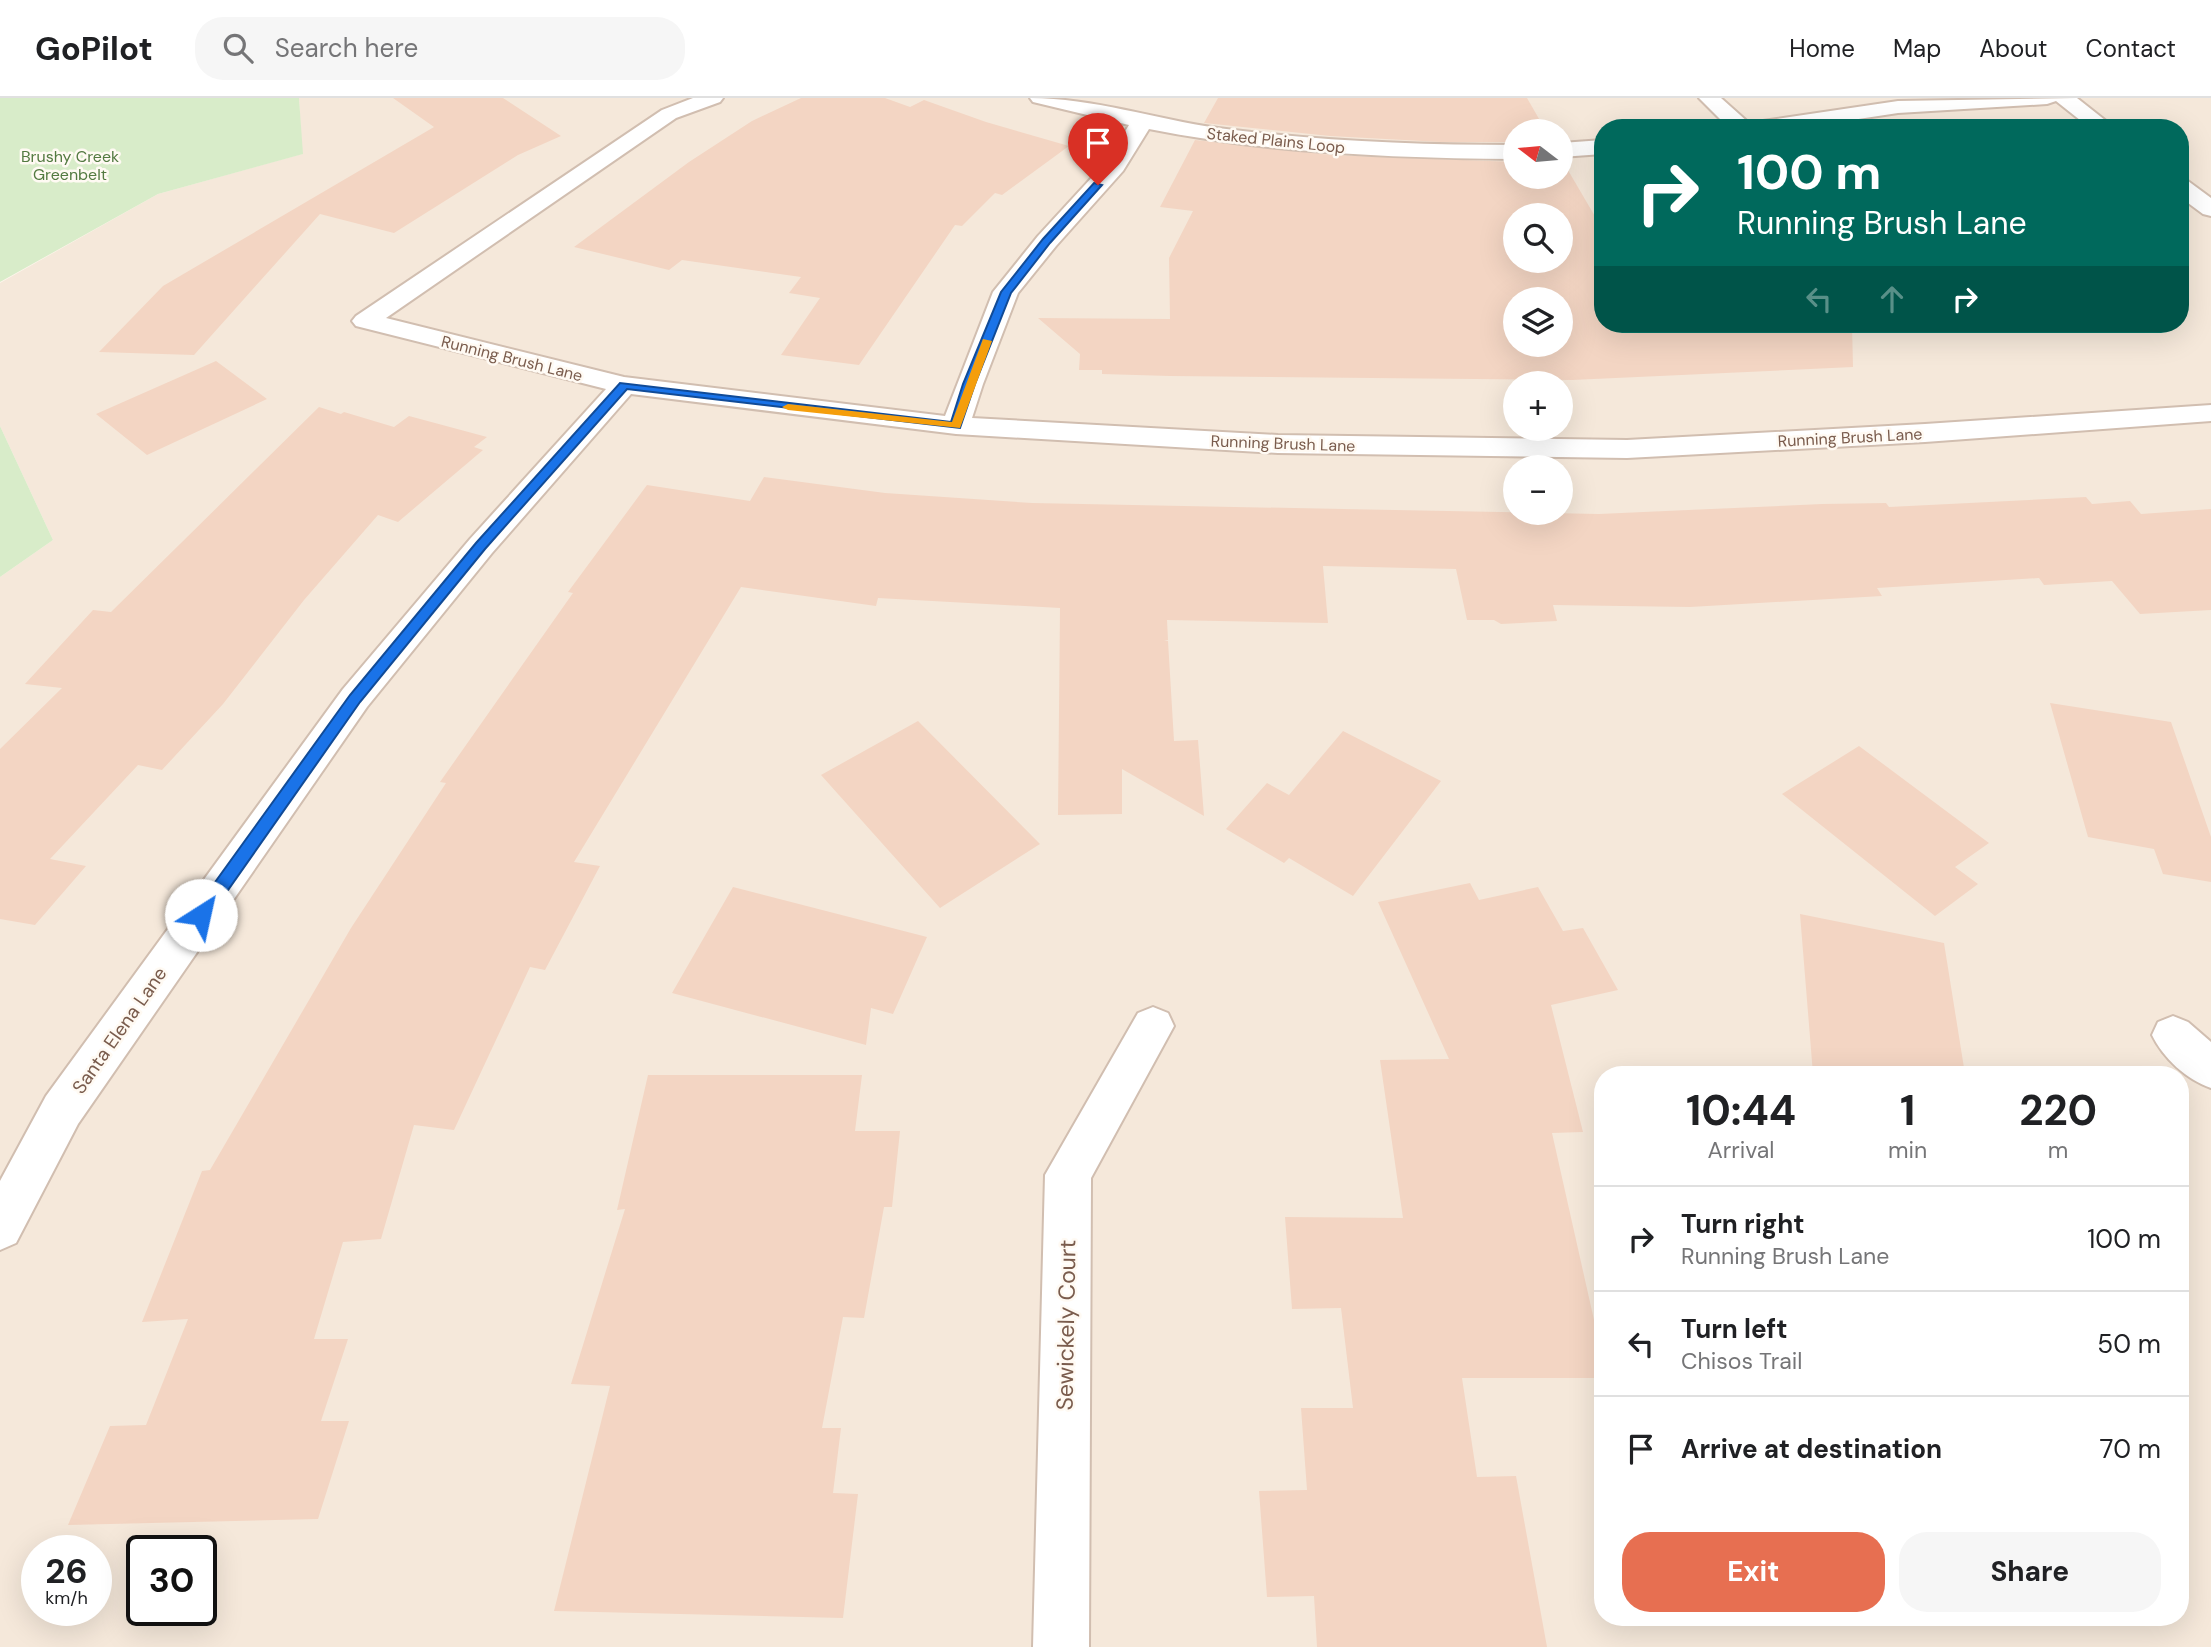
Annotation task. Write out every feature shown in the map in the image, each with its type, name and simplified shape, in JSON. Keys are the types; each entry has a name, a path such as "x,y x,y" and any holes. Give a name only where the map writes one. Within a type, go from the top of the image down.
{"street":[{"path":"646,103 669,114 713,98"},
{"name":"Staked Plains Loop","path":"1041,98 1142,122 1225,136 1323,147 1421,153 1503,152"},
{"path":"1709,98 1732,119"},
{"path":"1816,119 1899,107 2047,98"},
{"path":"2064,98 2092,119"},
{"name":"Running Brush Lane","path":"669,114 365,321 624,386 956,426 1278,444 1627,449 1925,433 2211,413"},
{"path":"956,426 969,384 1006,292 1047,241 1115,166 1142,122"},
{"path":"1573,149 1594,148"},
{"path":"2189,193 2211,209"},
{"name":"Santa Elena Lane","path":"0,1227 62,1110 355,698 481,546 624,386"},
{"name":"Sewickely Court","path":"1061,1647 1068,1175 1153,1026"},
{"path":"2173,1035 2211,1069"}],"shaded area":[{"path":"299,98 2211,98 2211,1647 0,1647 0,577 53,540 0,426 0,283 158,194 302,154"}],"green space":[{"name":"Brushy Creek Greenbelt","path":"0,98 299,98 303,154 158,194 0,282"},
{"path":"0,426 53,540 0,577"}],"building":[{"path":"393,98 503,98 561,136 518,155 394,233 320,214 194,355 99,352 163,286 434,127"},
{"path":"801,98 885,98 910,107 924,100 986,122 1069,146 1002,195 995,193 962,226 955,225 859,365 781,355 820,298 789,293 801,277 682,260 669,270 574,247 689,162 752,121"},
{"path":"1218,98 1527,98 1539,119 1503,119 1503,142 1441,142 1330,136 1204,123"},
{"path":"1195,140 1331,155 1503,162 1503,189 1573,189 1573,179 1594,215 1594,333 1852,333 1853,367 1573,380 1573,371 1503,371 1503,379 1102,374 1102,370 1079,370 1080,354 1038,318 1170,319 1169,258 1193,211 1160,207"},
{"path":"216,361 267,399 147,455 96,414"},
{"path":"319,407 394,427 409,416 487,437 474,447 483,450 398,522 378,515 304,600 223,704 162,770 138,765 50,859 86,866 35,925 0,919 0,749 62,688 25,684 93,610 111,612"},
{"path":"764,477 885,493 1032,503 1503,512 1503,525 1573,525 1573,513 1822,504 1886,503 1889,507 2086,497 2092,504 2130,501 2141,514 2211,509 2211,610 2140,614 2112,581 2044,585 2039,578 1877,588 1882,596 1690,607 1553,605 1557,621 1501,624 1494,620 1467,620 1456,569 1323,566 1328,623 1167,620 1168,640 1164,640 1168,641 1174,741 1198,740 1204,816 1122,769 1122,814 1058,815 1060,608 878,598 876,606 741,587 574,862 600,866 545,970 530,967 454,1130 414,1125 381,1239 343,1242 314,1339 348,1339 321,1421 349,1421 318,1519 68,1525 110,1426 146,1425 188,1319 142,1322 202,1171 210,1170 351,928 446,783 440,782 573,593 568,592 647,485 750,501"},
{"path":"2050,703 2171,722 2211,837 2211,882 2163,874 2154,849 2088,837"},
{"path":"918,721 1040,844 940,908 821,775"},
{"path":"1343,731 1441,781 1353,896 1289,858 1284,863 1226,829 1267,783 1289,795"},
{"path":"1859,746 1989,843 1955,867 1978,884 1935,916 1782,794"},
{"path":"1470,883 1479,900 1538,887 1563,931 1583,928 1618,990 1551,1005 1583,1132 1552,1133 1594,1320 1594,1378 1462,1378 1477,1477 1516,1476 1547,1647 1317,1647 1314,1596 1267,1597 1259,1491 1307,1490 1301,1408 1353,1408 1341,1308 1292,1309 1285,1217 1403,1218 1380,1060 1449,1059 1378,902"},
{"path":"733,887 927,937 893,1014 871,1008 866,1045 672,993"},
{"path":"1800,914 1944,943 1964,1066 1812,1066"},
{"path":"648,1075 862,1075 855,1131 900,1131 892,1207 884,1207 864,1318 843,1317 822,1428 841,1428 833,1493 858,1494 843,1618 554,1611 610,1386 571,1384 625,1209 617,1210"}],"slow traffic":[{"path":"788,407 956,426 986,341"}],"route":[{"path":"201,915 355,698 481,546 624,386 956,426 969,384 1006,292 1047,241 1098,185"}]}
